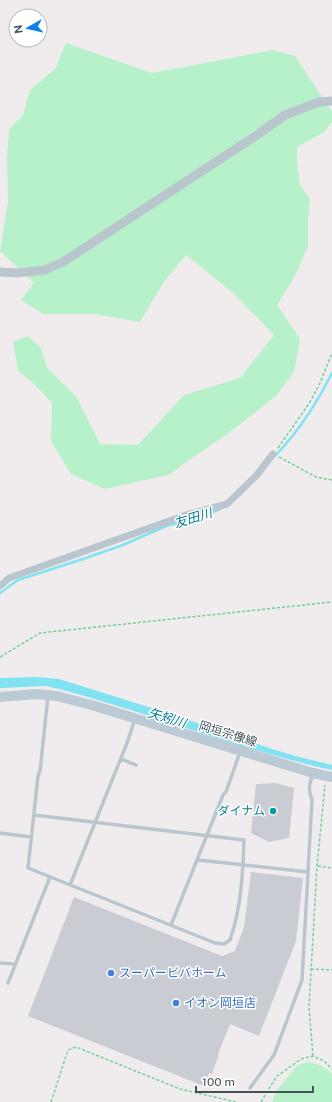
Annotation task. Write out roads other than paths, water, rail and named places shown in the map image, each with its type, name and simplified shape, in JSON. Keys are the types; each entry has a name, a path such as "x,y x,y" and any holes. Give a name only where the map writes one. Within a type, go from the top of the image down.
{"main road":[{"name":"岡垣宗像線","path":"0,697 49,695 95,706 329,777"}],"street":[{"path":"0,272 17,273 46,270 63,262 251,139 285,115 319,102 332,101"},
{"path":"0,586 8,578 186,515 228,504 256,476 273,454"}],"lane":[{"path":"34,815 244,840 243,864 237,913 230,940 224,944 219,944 28,868 31,837 49,695"},
{"path":"70,885 121,759 135,719"},
{"path":"171,925 223,795 226,792 240,750"},
{"path":"121,759 136,765"},
{"path":"250,1088 274,1055 302,980 312,800 309,794 308,786 313,773"},
{"path":"0,833 31,837"},
{"path":"198,860 308,872"},
{"path":"8,983 50,877"},
{"path":"0,962 15,964"}],"water":[{"name":"矢矧川","path":"35,677 59,679 174,715 272,749 332,765 332,770 297,762 229,742 59,689 46,686 0,688 0,678"}],"waterway":[{"name":"友田川","path":"275,456 292,437 306,417 332,373"},
{"name":"友田川","path":"0,593 18,580 123,545 166,526 202,517 222,508"}],"place":[{"name":"ダイナム","path":"273,811"},
{"name":"スーパービバホーム","path":"111,973"},
{"name":"イオン岡垣店","path":"176,1003"}]}
